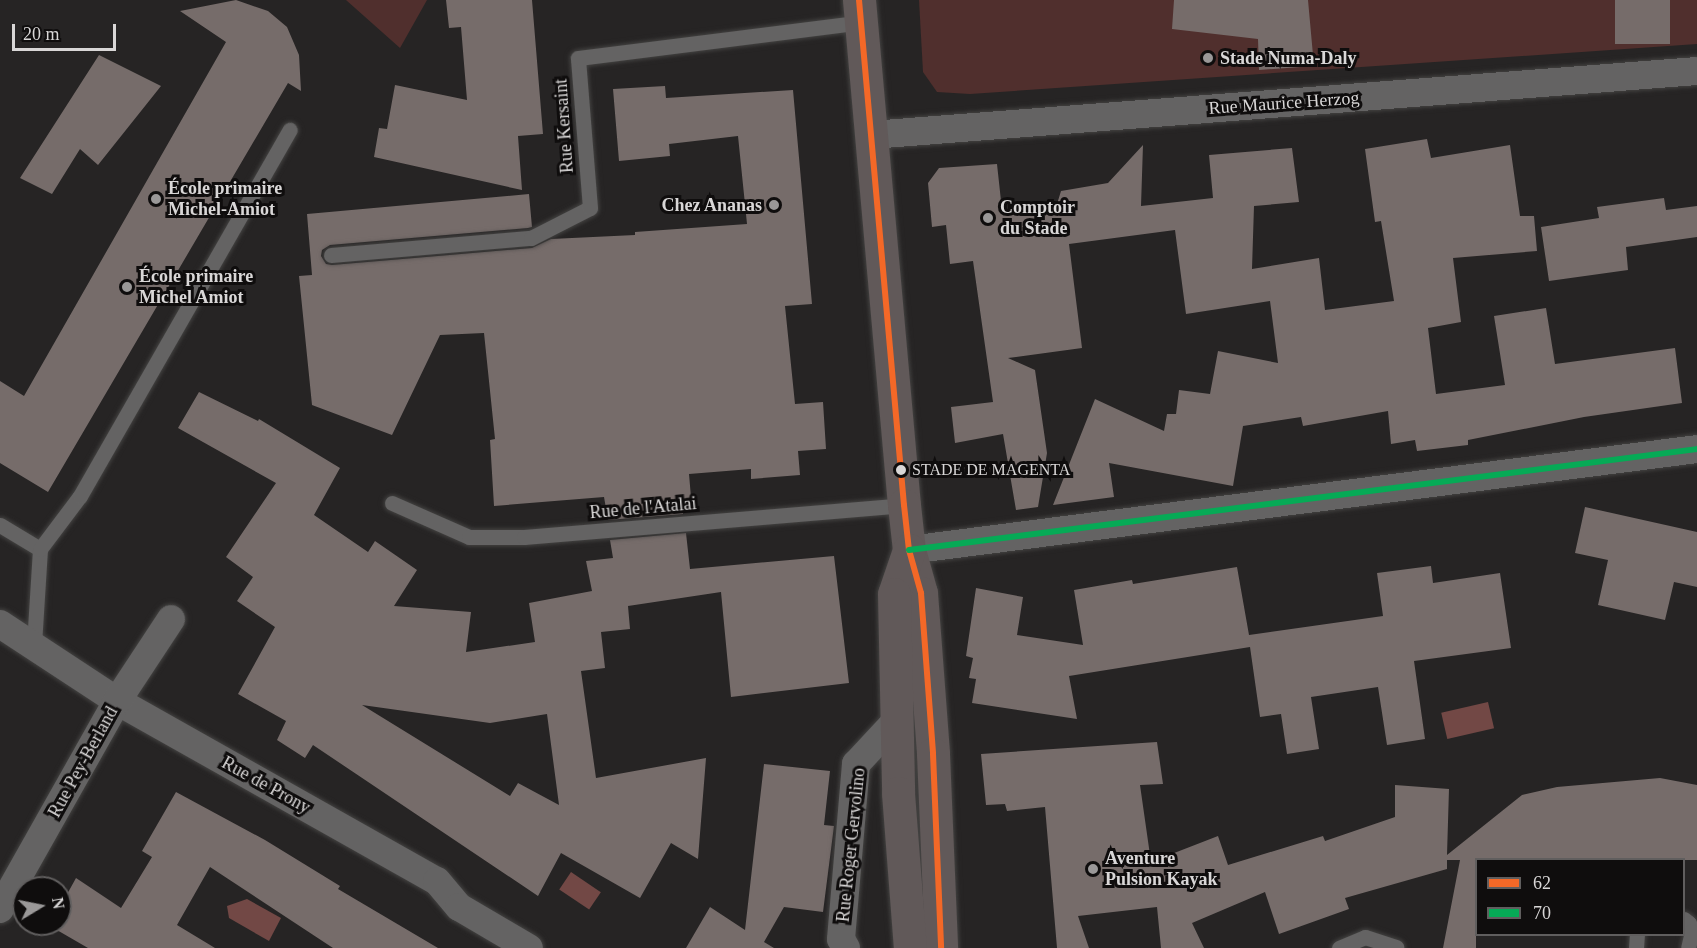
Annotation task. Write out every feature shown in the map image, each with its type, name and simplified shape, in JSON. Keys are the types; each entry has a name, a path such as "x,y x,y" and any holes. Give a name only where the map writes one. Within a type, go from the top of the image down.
{"main road":[{"path":"860,11 903,505 909,550 921,593 933,754 941,948"},
{"path":"909,550 894,594 898,793 910,948"}],"street":[{"name":"Rue Maurice Herzog","path":"871,135 1697,71"},
{"path":"909,550 1697,449"},
{"name":"Rue Pey-Berland","path":"0,909 117,701 171,619"},
{"name":"Rue de Prony","path":"0,624 117,701 437,881 459,907 529,948"},
{"name":"Rue Roger Gervolino","path":"846,948 842,939 856,764 897,720"}],"lane":[{"name":"Rue Kersaint","path":"331,255 531,238 590,208 578,58 860,11"},
{"path":"34,645 40,549 80,496 290,130"},
{"name":"Rue de l'Atalai","path":"392,503 469,537 535,536 903,505"},
{"path":"0,525 40,549"},
{"path":"1685,920 1689,922 1692,931 1688,948"},
{"path":"1339,948 1365,937 1396,947"}],"shaded area":[{"path":"346,0 427,0 400,48"},
{"name":"Stade Numa-Daly","path":"919,0 1697,0 1697,44 970,94 937,92 923,72"},
{"path":"1488,702 1494,728 1447,739 1441,713"},
{"path":"571,872 601,892 589,910 559,889"},
{"path":"247,899 281,918 269,941 229,918 227,906"}],"building":[{"name":"École primaire Michel Amiot","path":"236,0 268,11 287,27 299,55 301,91 288,83 48,492 0,463 0,381 24,396 226,42 180,11"},
{"path":"446,0 532,0 543,134 518,136 522,190 374,157 379,128 387,129 395,85 467,100 461,27 449,28"},
{"path":"1174,0 1308,0 1314,66 1259,70 1258,39 1172,29"},
{"path":"1615,0 1670,0 1670,44 1615,44"},
{"path":"99,55 161,86 98,165 80,149 52,194 20,178"},
{"path":"665,86 666,98 793,90 812,304 785,306 795,404 823,402 826,449 798,451 800,475 751,479 751,469 689,474 692,509 683,509 683,514 608,520 604,497 494,506 490,440 495,439 484,333 440,335 392,435 312,405 299,276 312,275 307,214 529,194 532,227 330,245 322,250 321,256 326,264 332,265 532,248 551,239 635,235 635,232 747,224 738,136 669,144 670,156 619,161 613,89"},
{"path":"1427,139 1431,158 1510,145 1520,216 1534,216 1537,251 1453,258 1461,322 1428,328 1436,394 1505,385 1494,316 1546,308 1555,364 1675,348 1682,403 1584,417 1468,440 1468,445 1417,451 1415,440 1391,444 1388,411 1303,426 1301,417 1243,426 1233,486 1109,463 1114,497 1053,505 1095,399 1164,431 1167,414 1176,414 1179,390 1210,394 1218,351 1278,363 1270,301 1186,314 1175,230 1069,244 1082,348 1008,358 1035,370 1047,453 1038,507 1016,510 1003,434 955,443 951,407 993,402 973,261 950,264 946,225 932,227 928,183 939,168 997,164 1002,210 1057,204 1061,191 1108,183 1143,145 1141,206 1213,198 1209,155 1292,148 1299,202 1254,206 1252,269 1319,258 1325,310 1394,301 1381,221 1375,222 1365,149"},
{"path":"1664,198 1666,210 1697,206 1697,237 1626,247 1628,270 1549,281 1541,227 1599,218 1597,207"},
{"path":"199,392 258,421 259,419 340,468 314,515 368,552 375,541 417,570 394,606 471,612 466,652 535,642 529,603 592,591 586,561 613,558 610,540 686,533 690,569 834,556 849,683 731,697 721,592 628,606 630,629 601,632 605,668 581,671 596,778 706,758 698,859 671,843 640,898 561,853 538,896 313,745 305,758 277,740 286,721 238,694 275,627 237,601 253,577 226,557 276,483 178,428","holes":["362,705 490,723 547,714 559,805 518,783 510,796"]},
{"path":"1585,507 1697,532 1697,587 1674,582 1665,620 1598,605 1608,560 1575,553"},
{"path":"1431,566 1433,583 1500,573 1511,648 1414,661 1425,739 1387,745 1378,687 1311,697 1319,749 1287,754 1281,714 1260,717 1250,647 1069,676 1077,719 972,703 976,679 969,678 973,658 966,656 976,588 1023,597 1017,635 1083,645 1074,590 1132,580 1133,584 1237,567 1249,635 1383,616 1377,573"},
{"path":"1157,742 1163,784 1140,785 1151,862 1218,836 1228,865 1323,836 1325,841 1395,817 1395,785 1449,789 1447,855 1522,795 1557,787 1660,778 1697,785 1697,860 1685,860 1685,858 1475,858 1476,948 1443,948 1460,860 1447,860 1447,869 1345,898 1349,909 1279,934 1265,892 1192,923 1204,948 1161,948 1157,907 1078,916 1089,948 1057,948 1045,807 1007,811 1005,804 986,805 981,754"},
{"path":"764,764 830,771 824,825 834,826 823,912 784,907 764,942 774,948 686,948 710,907 745,930"},
{"path":"176,792 265,840 340,886 338,889 438,948 333,948 210,867 177,925 215,948 88,948 67,936 72,936 72,885 76,878 121,908 152,857 142,851"}],"transit line":[{"name":"62","path":"859,0 904,505 909,550 921,593 933,754 941,948"},
{"name":"70","path":"909,550 1697,449"}],"place":[{"name":"Stade Numa-Daly","path":"1208,58"},
{"name":"École primaire Michel-Amiot","path":"156,199"},
{"name":"Chez Ananas","path":"774,205"},
{"name":"Comptoir du Stade","path":"988,218"},
{"name":"École primaire Michel Amiot","path":"127,287"},
{"name":"STADE DE MAGENTA","path":"901,470"},
{"name":"Aventure Pulsion Kayak","path":"1093,869"}]}
